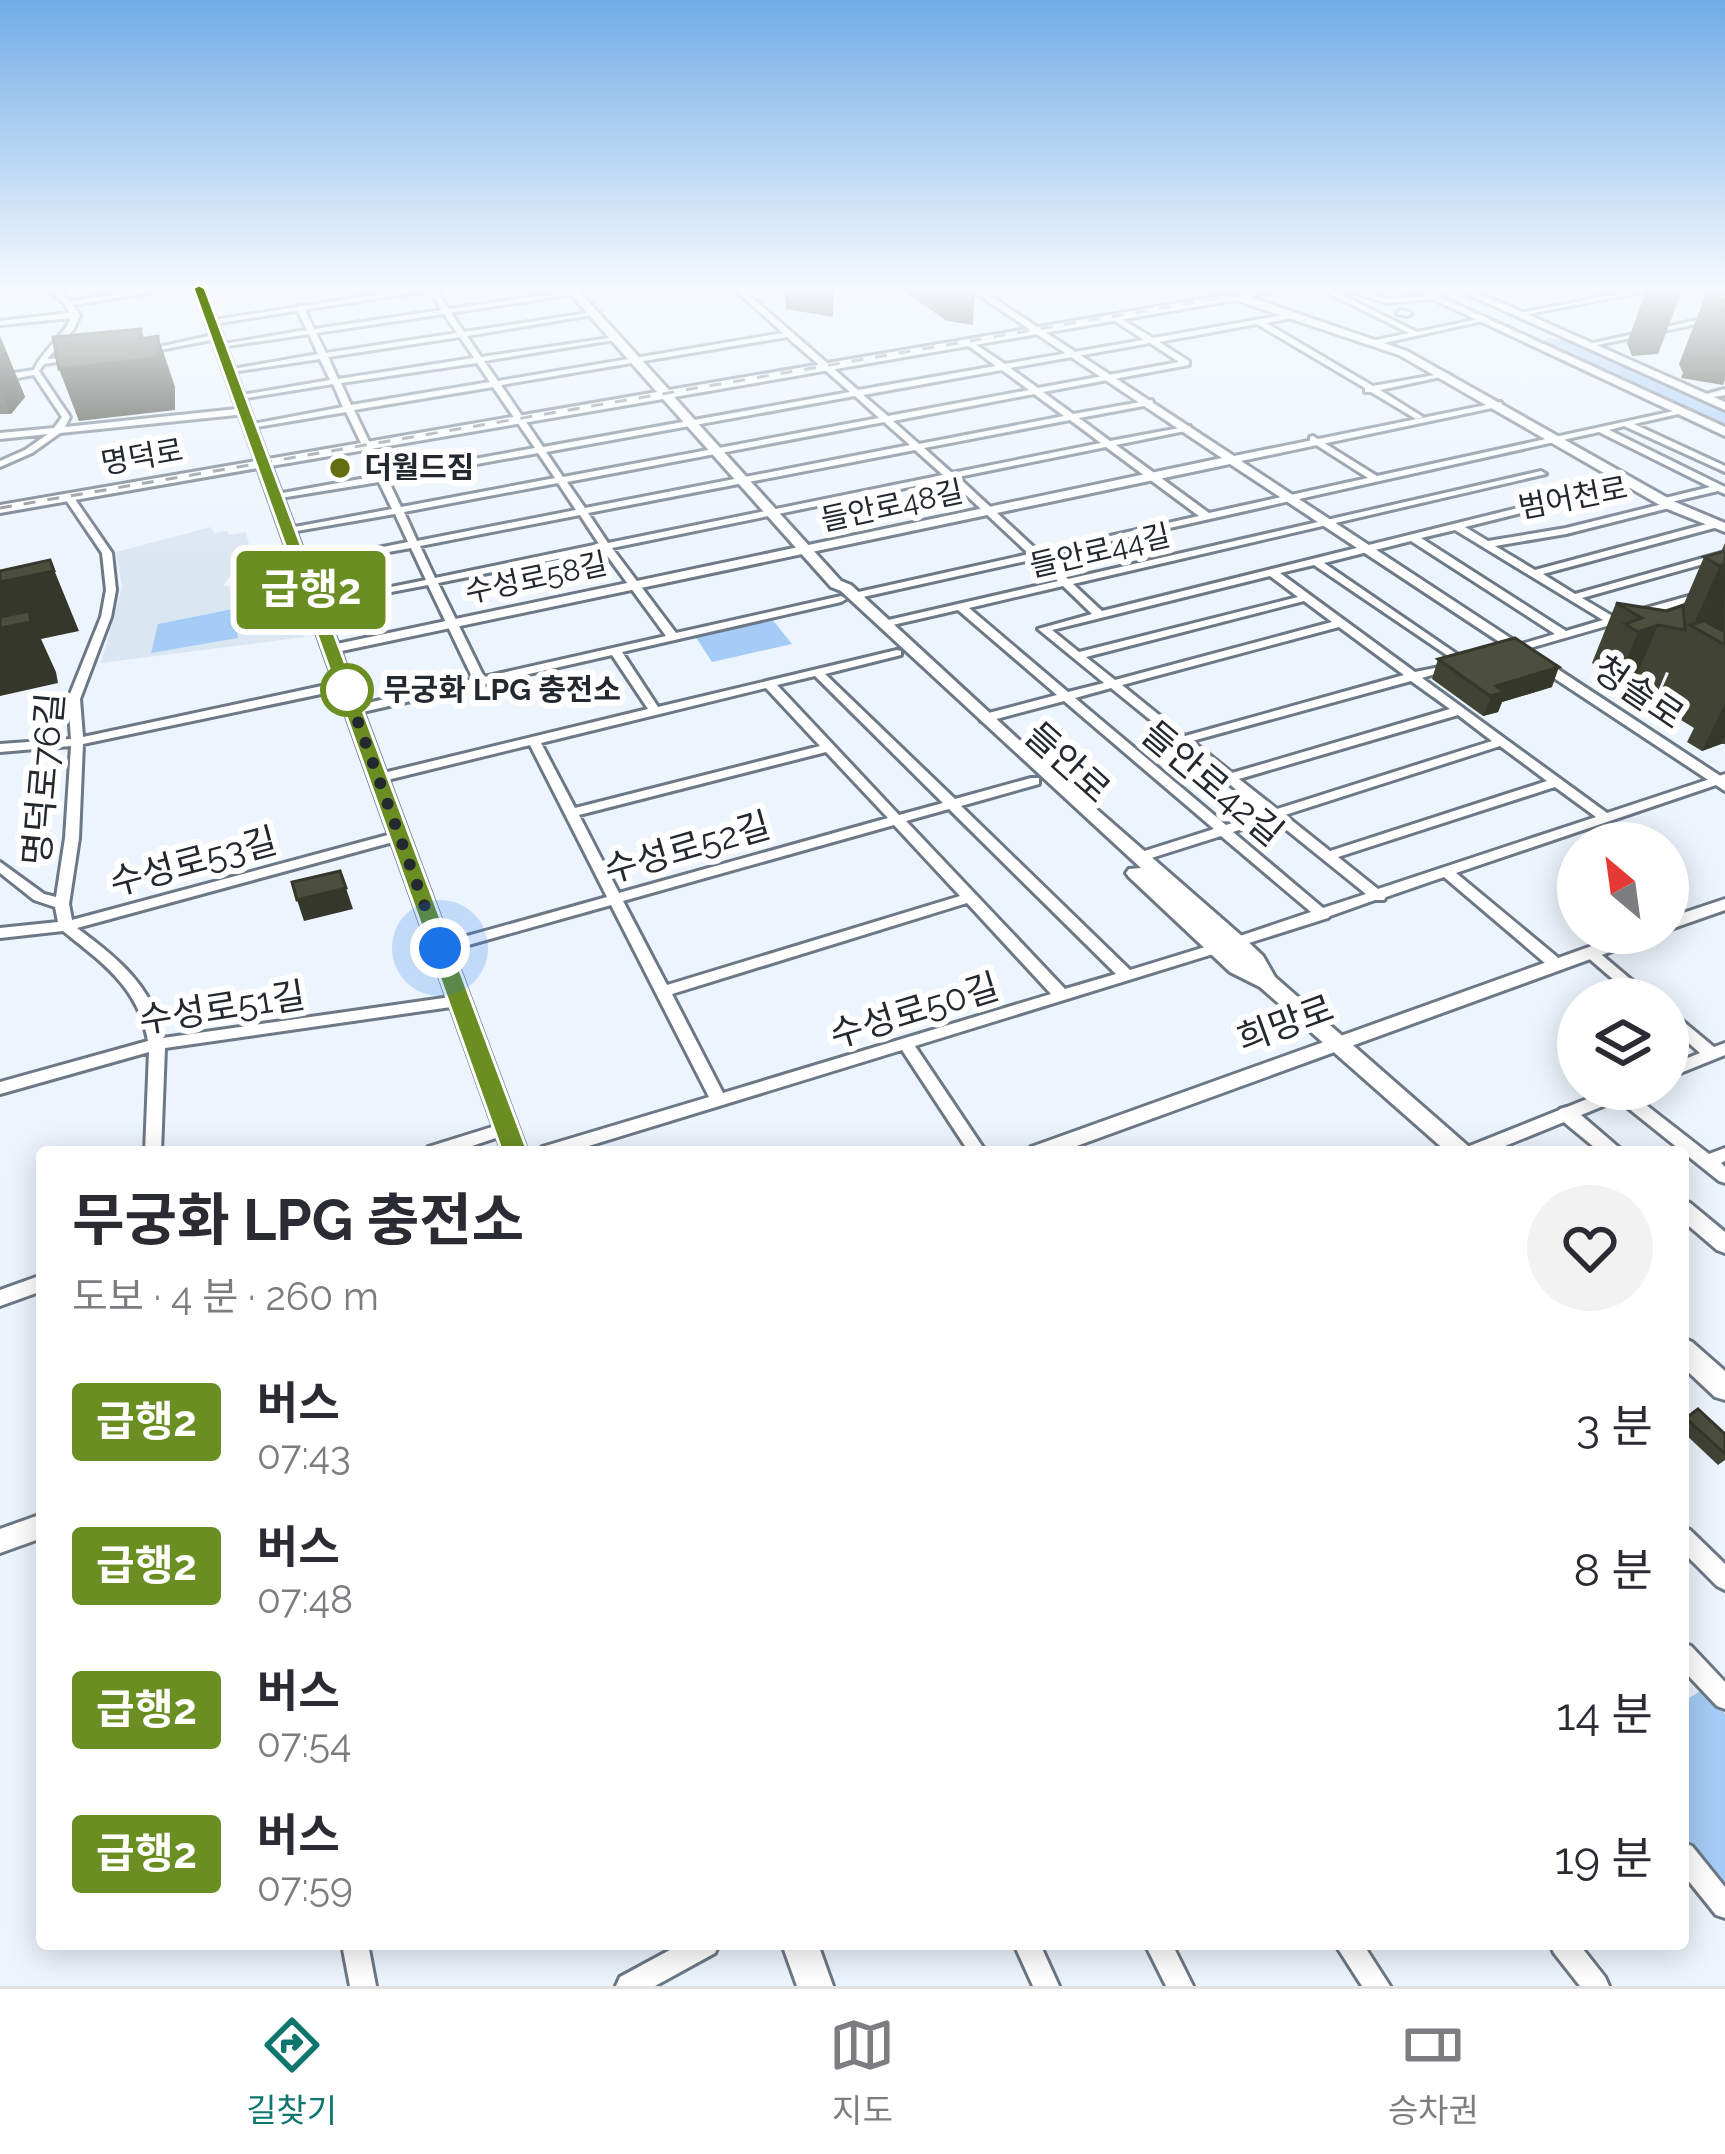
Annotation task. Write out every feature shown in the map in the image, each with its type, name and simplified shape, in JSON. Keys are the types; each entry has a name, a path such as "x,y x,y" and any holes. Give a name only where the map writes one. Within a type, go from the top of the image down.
{"main road":[{"path":"235,381 512,1146"},
{"name":"들안로","path":"656,381 897,653 1035,782 1227,945"},
{"name":"명덕로","path":"0,504 719,381"},
{"name":"범어천로","path":"1455,381 1630,483 1720,527"},
{"path":"1614,381 1725,432"},
{"path":"1668,381 1725,406"},
{"name":"명덕로","path":"0,504 69,497 263,459"},
{"name":"들안로","path":"844,593 1140,857 1227,945 1237,967 1268,982 1456,1146"},
{"path":"1689,1356 1725,1388"},
{"path":"802,1950 815,1986"}],"street":[{"path":"0,464 58,432 66,417 46,381"},
{"path":"246,411 333,381 363,442"},
{"path":"0,436 246,411 347,408 507,381"},
{"name":"들안로48길","path":"843,381 989,510"},
{"path":"277,497 933,381"},
{"path":"1022,381 1209,518"},
{"path":"289,531 1093,381"},
{"name":"청솔로","path":"1116,381 1326,524 1722,781"},
{"path":"1353,381 1419,417"},
{"path":"1368,390 1420,381"},
{"path":"493,383 516,415"},
{"path":"1703,396 1725,392"},
{"path":"302,566 1148,403"},
{"name":"들안로48길","path":"806,549 1497,404"},
{"path":"354,710 844,593 1036,557 1679,411"},
{"name":"수성로58길","path":"516,415 632,586"},
{"path":"1625,423 1725,470"},
{"path":"316,605 1187,428"},
{"path":"1600,429 1723,488"},
{"path":"1313,440 1374,478"},
{"name":"수성로58길","path":"363,442 452,623"},
{"path":"1326,524 1541,473"},
{"path":"1379,897 1043,629 1630,483"},
{"path":"1667,503 1723,488"},
{"name":"명덕로76길","path":"66,926 62,904 72,838 77,742 74,699 106,617 111,590 107,553 69,497"},
{"name":"범어천로","path":"1486,544 1566,531 1667,503"},
{"path":"989,510 1099,614"},
{"name":"들안로44길","path":"884,624 1326,524"},
{"path":"1458,527 1612,621"},
{"name":"범어천로","path":"1535,573 1720,527"},
{"path":"1413,538 1564,635"},
{"name":"수성로58길","path":"332,649 806,549"},
{"path":"1574,597 1725,555"},
{"path":"1316,562 1463,663"},
{"path":"1270,572 1604,818"},
{"path":"632,586 673,637"},
{"path":"1501,653 1725,590"},
{"path":"1076,656 1305,598"},
{"name":"들안로42길","path":"961,607 1323,915"},
{"path":"452,623 479,679"},
{"name":"들안로42길","path":"985,718 1339,624"},
{"path":"615,650 656,711"},
{"path":"379,778 897,653"},
{"path":"1184,740 1482,658"},
{"path":"817,672 1127,976"},
{"path":"769,684 1062,996"},
{"path":"0,748 77,742 345,686"},
{"path":"1231,777 1458,711"},
{"path":"532,740 719,1101"},
{"path":"1140,857 1501,742"},
{"path":"572,813 828,748"},
{"path":"1227,945 1722,781"},
{"name":"수성로52길","path":"440,948 1035,782"},
{"path":"1327,856 1556,782"},
{"name":"수성로53길","path":"0,933 66,926 399,836"},
{"path":"0,866 39,897 62,904"},
{"path":"1449,874 1557,964"},
{"path":"664,991 968,898"},
{"path":"1689,917 1725,904"},
{"path":"66,926 118,964 151,1005 157,1044 153,1146"},
{"name":"수성로50길","path":"568,1146 1227,945"},
{"name":"희망로","path":"1076,1146 1338,1041 1588,954"},
{"path":"1592,954 1621,978"},
{"name":"수성로51길","path":"0,1088 157,1044 458,1001"},
{"path":"1689,1031 1719,1052"},
{"path":"906,1044 974,1146"},
{"path":"1689,1064 1719,1052"},
{"path":"1488,1146 1577,1110"},
{"path":"1650,1110 1716,1158 1725,1176"},
{"path":"1567,1114 1607,1146"},
{"path":"453,1146 505,1129"},
{"path":"1689,1214 1725,1244"},
{"path":"0,1298 36,1285"},
{"path":"0,1541 36,1528"},
{"path":"1689,1543 1725,1579"},
{"path":"1689,1660 1725,1698"},
{"path":"1689,1863 1725,1906"},
{"path":"357,1950 363,1986"},
{"path":"629,1986 695,1950"},
{"path":"1030,1950 1046,1986"},
{"path":"1161,1950 1180,1986"},
{"path":"1352,1950 1377,1986"},
{"path":"1568,1950 1596,1986"}],"shaded area":[{"path":"1625,381 1653,381 1725,413 1725,427"},
{"path":"211,527 214,533 246,532 250,549 223,586 239,587 246,634 302,631 305,637 101,663 122,587 116,552"},
{"path":"233,609 238,638 151,653 158,624"},
{"path":"772,619 792,644 712,662 695,636"},
{"path":"1702,1690 1725,1714 1725,1895 1689,1852 1689,1698"}],"building":[{"path":"1725,551 1725,564 1720,566 1704,557"},
{"path":"50,560 54,571 0,582 0,571"},
{"path":"1616,603 1667,611 1683,605 1685,630 1658,625 1638,632 1625,624 1642,618"},
{"path":"29,611 31,622 0,628 0,617"},
{"path":"1704,621 1725,632 1725,645 1690,625"},
{"path":"1515,638 1559,667 1496,686 1505,692 1490,696 1438,659"},
{"path":"340,871 346,888 297,900 292,882"},
{"path":"1698,1409 1725,1434 1725,1454 1689,1421"}],"railway":[{"path":"0,508 739,381"},
{"path":"1627,381 1725,425"}],"bus line":[{"name":"급행2","path":"235,381 512,1146"}],"place":[{"name":"더월드짐","path":"340,468"},
{"name":"무궁화 LPG 충전소","path":"347,690"}],"route":[{"path":"347,690 345,686 440,948"}]}
